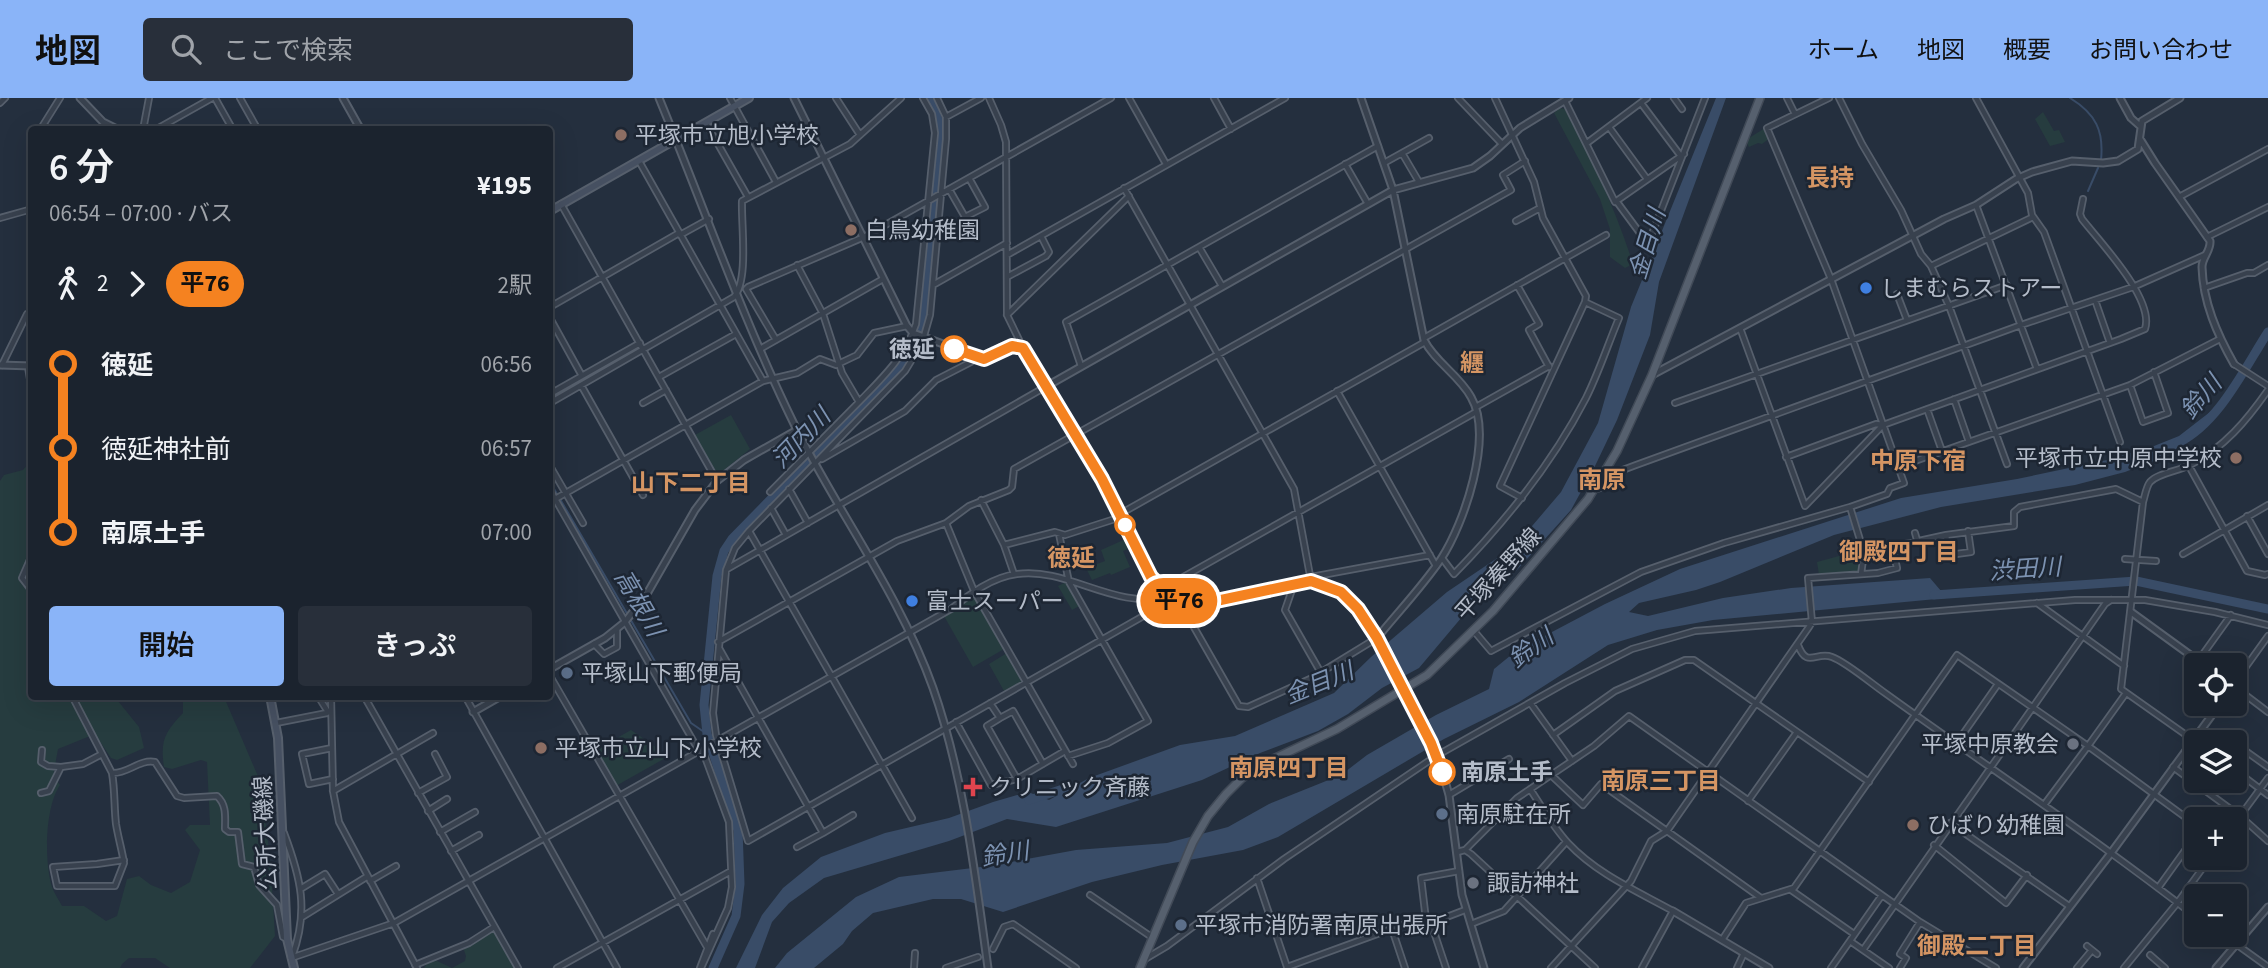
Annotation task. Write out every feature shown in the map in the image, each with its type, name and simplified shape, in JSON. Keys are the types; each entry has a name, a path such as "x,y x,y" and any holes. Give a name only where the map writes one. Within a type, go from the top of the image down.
{"main road":[{"path":"553,209 749,98"},
{"name":"平塚秦野線","path":"1140,968 1193,842 1208,816 1226,794 1253,770 1331,733 1404,690 1432,670 1474,631 1550,546 1595,489 1631,423 1652,375 1760,98"},
{"name":"公所大磯線","path":"271,700 276,723 287,939 294,968"}],"street":[{"path":"0,103 5,98"},
{"path":"42,126 60,98"},
{"path":"80,98 103,122 111,126"},
{"path":"144,126 149,98"},
{"path":"162,126 214,98 231,126"},
{"path":"240,98 256,126"},
{"path":"659,98 773,380 797,430 909,631 933,687 946,728 961,796 988,968"},
{"path":"730,98 776,183"},
{"path":"794,98 906,326 914,333 975,358 989,358 1016,345 1023,348"},
{"path":"836,98 860,135"},
{"path":"553,401 738,293 743,276 742,201 824,157 831,156 860,135 901,98"},
{"path":"770,492 899,359 914,333 935,128 932,114 923,98"},
{"path":"937,98 946,117 946,149 930,315 914,359 900,377 749,531 735,548 726,570 713,704 718,741 748,841 1168,602 1171,597"},
{"path":"946,117 981,98"},
{"path":"989,98 1004,134 1006,157 1007,315 1023,348 1102,479 1147,570 1162,589 1179,601 1202,604 1430,555"},
{"path":"776,340 746,289 864,237 1111,98"},
{"path":"1129,98 1166,164"},
{"path":"1214,98 1231,129"},
{"path":"1007,255 1285,98"},
{"path":"1179,601 1239,706 1248,707 1321,673 1378,639 1442,558 1474,482 1479,452 1476,410 1467,390 1424,340 1393,190 1361,98"},
{"path":"1458,98 1502,144"},
{"path":"1496,98 1534,182 1539,208 1586,296 1500,486 1522,498"},
{"path":"1587,143 1647,98"},
{"path":"1674,98 1682,109"},
{"path":"726,570 1393,190 1473,168 1511,135 1567,99 1617,202 1648,244 1705,98"},
{"path":"1787,98 1795,114"},
{"path":"1474,631 1491,651 1641,572 1724,542 1850,507 1887,494 1891,488 1904,483 1831,279 1768,128 1829,98"},
{"path":"1839,98 1921,254 1931,266 1949,306 2007,464"},
{"path":"1976,98 2028,193 2033,217 2044,232 2120,442"},
{"path":"2120,98 2131,118 2140,126"},
{"path":"1652,375 1976,205 2019,178 2059,163 2118,161 2138,149 2140,126 2146,117 2180,98"},
{"path":"346,99 359,126"},
{"path":"1641,103 1682,155"},
{"path":"705,122 748,197"},
{"path":"1609,127 1647,179"},
{"path":"1384,163 1429,138"},
{"path":"2140,139 2207,237 2211,247 2202,263 2204,288 2220,339 2234,365 2268,387 2235,433 2211,453 2189,466 2154,479 2148,484 2143,502 2122,689 2184,733"},
{"path":"1081,366 1066,322 1378,146"},
{"path":"2179,198 2268,149"},
{"path":"1402,153 1419,182"},
{"path":"1617,202 1682,155"},
{"path":"718,644 897,541 946,523 969,506 1009,490 1012,487 1014,470 1511,191 1503,174 1525,160"},
{"path":"639,161 764,381"},
{"path":"1345,164 1368,204"},
{"path":"949,189 965,217 985,207 969,178"},
{"path":"1124,188 1294,489 1311,579"},
{"path":"1007,315 1129,196"},
{"path":"1740,328 1805,506 1883,425 2138,333 2147,326 2147,315 2133,287 2114,256 2082,219 2080,214 2083,199"},
{"path":"561,204 717,481"},
{"path":"1976,205 2037,369"},
{"path":"2207,237 2268,207"},
{"path":"1516,221 1539,208"},
{"path":"0,218 28,210"},
{"path":"1931,266 2033,217"},
{"path":"553,305 709,219"},
{"path":"1004,545 1055,532 1065,535 1121,515 1606,235"},
{"path":"1007,277 1046,256 1049,252 1041,236"},
{"path":"933,285 1007,243"},
{"path":"1199,247 1222,286"},
{"path":"1595,489 1600,488 1612,474 2133,287 2206,255"},
{"path":"797,265 823,314 839,364 859,402"},
{"path":"2204,288 2253,273 2268,265"},
{"path":"760,349 883,279"},
{"path":"1517,285 1539,324 1529,330 1549,367"},
{"path":"1675,403 2007,285"},
{"path":"1897,294 1907,320"},
{"path":"2095,300 2110,343"},
{"path":"1442,558 1454,574 1522,498 1557,449 1578,412 1619,318 1584,302"},
{"path":"28,314 1,365 28,367"},
{"path":"553,323 582,376"},
{"path":"553,499 764,381 797,373 820,359 832,365 839,364 857,355 874,333 906,326"},
{"path":"659,377 736,334"},
{"path":"1898,467 2130,384 2220,339"},
{"path":"553,392 640,343"},
{"path":"815,462 905,411 936,380 975,358"},
{"path":"1162,589 1380,467 1556,363"},
{"path":"2130,384 2143,422 2168,414 2154,372"},
{"path":"581,385 643,495"},
{"path":"643,403 666,390"},
{"path":"1337,391 1436,566"},
{"path":"1954,399 1969,442"},
{"path":"1927,409 1942,451"},
{"path":"1786,457 1876,424 1883,425"},
{"path":"553,667 617,630 634,613 696,508 717,481 737,464 797,430"},
{"path":"2189,466 2247,571 2268,574"},
{"path":"553,471 583,523"},
{"path":"789,489 808,523"},
{"path":"1864,553 1917,540 2014,526 2014,512 2020,507 2116,489 2143,502"},
{"path":"981,500 1012,562 1014,574"},
{"path":"553,502 701,750 729,822 730,902 701,968"},
{"path":"2183,554 2268,505"},
{"path":"1850,507 1864,553 1861,574"},
{"path":"771,508 786,535"},
{"path":"2247,516 2268,554"},
{"path":"946,523 975,591 1073,764"},
{"path":"749,531 912,818"},
{"path":"1946,535 1949,555 1971,552 1968,531"},
{"path":"1915,533 1917,540"},
{"path":"956,722 991,785 1017,779 1067,754 1108,743 1148,721 1069,582 1059,534"},
{"path":"1551,968 1627,886 1651,841 1667,831 1797,645 1812,622 1808,578 1878,573 1897,568 1892,546"},
{"path":"2125,559 2156,561"},
{"path":"28,564 22,578 28,586"},
{"path":"291,958 394,923 951,609 975,591 1014,574 1046,575 1115,597 1171,597"},
{"path":"1311,579 1332,587 1350,599 1378,639 1436,755 1448,795 1465,910 1484,968"},
{"path":"1294,584 1285,610 1321,673"},
{"path":"1144,960 1167,946 1257,878 1436,755 1622,654 1668,638 1695,632 2036,603 2132,599 2231,615 2268,625"},
{"path":"1863,950 2105,604 2112,600"},
{"path":"2036,603 2124,666"},
{"path":"2131,612 2187,653"},
{"path":"2207,653 2231,615"},
{"path":"594,644 604,654 614,650 617,647 617,630"},
{"path":"2247,667 2268,636"},
{"path":"718,644 823,833"},
{"path":"1797,645 1801,655 1808,659 1831,656 2184,907"},
{"path":"1722,940 1746,903 1794,887 1957,655 2184,816"},
{"path":"1553,734 1615,691 1685,660 1694,660 1869,782"},
{"path":"553,681 707,947"},
{"path":"1956,744 1998,684"},
{"path":"2044,805 2126,693"},
{"path":"2247,695 2268,712"},
{"path":"74,700 112,774 117,827 124,860 116,886 57,886 53,867 124,860"},
{"path":"321,700 329,712"},
{"path":"330,700 333,791 339,822 416,967 446,951 469,943 494,927"},
{"path":"366,700 518,968"},
{"path":"467,700 617,968"},
{"path":"473,712 494,700"},
{"path":"990,703 1000,718"},
{"path":"1531,704 1572,761"},
{"path":"1017,779 987,726 1000,718 1013,711 1043,764"},
{"path":"276,723 329,712"},
{"path":"1457,852 1465,850 1512,803 1629,716 1920,922 1996,968"},
{"path":"1748,801 1797,732"},
{"path":"333,791 433,733"},
{"path":"332,748 302,754 309,784 333,779"},
{"path":"42,750 41,762 48,766 61,767 83,764 102,754"},
{"path":"2247,752 2268,767"},
{"path":"418,793 447,777 435,754"},
{"path":"2024,968 2184,755"},
{"path":"1448,795 1509,759"},
{"path":"112,774 121,774 146,760 155,762 177,796 217,796 222,800 226,831 238,832 242,864 254,867 259,885 278,905 283,937 287,939"},
{"path":"41,793 49,791 61,767"},
{"path":"2174,767 2228,807"},
{"path":"1551,775 1583,805 1601,784 1762,898"},
{"path":"2247,807 2268,778"},
{"path":"2247,779 2268,795"},
{"path":"1530,789 1566,842 1591,864 1769,968"},
{"path":"428,810 447,799"},
{"path":"440,832 475,812"},
{"path":"797,847 853,815"},
{"path":"1950,822 2069,906"},
{"path":"2247,822 2268,841"},
{"path":"281,825 302,888 300,933 291,958"},
{"path":"451,850 479,835"},
{"path":"1470,925 1504,911 1566,842"},
{"path":"1934,845 2006,903 2027,876"},
{"path":"1465,850 1595,968"},
{"path":"2158,888 2184,852"},
{"path":"302,917 338,894 396,866"},
{"path":"2124,968 2201,870"},
{"path":"557,968 731,871"},
{"path":"1446,968 1428,920 1421,878 1459,871"},
{"path":"302,888 326,874 338,894"},
{"path":"1257,878 1286,967 1413,921 1428,920 1465,910"},
{"path":"1790,889 1854,934"},
{"path":"1090,895 1154,938"},
{"path":"1831,968 1882,895"},
{"path":"1642,968 1673,911"},
{"path":"2247,933 2267,912"},
{"path":"1899,968 1906,958 1900,954 1920,922"},
{"path":"701,968 707,947 721,924"},
{"path":"993,949 1004,927 1013,924 1076,968"},
{"path":"1392,929 1405,968"},
{"path":"1850,941 1889,968"},
{"path":"2216,968 2233,947"},
{"path":"2238,947 2268,967"},
{"path":"2077,968 2092,950"},
{"path":"914,968 915,953"},
{"path":"1737,968 1744,953"},
{"path":"2150,955 2165,968"},
{"path":"946,968 978,957"}],"green space":[{"path":"1560,108 1565,109 1611,204 1633,264 1625,268 1610,257 1610,229 1600,199 1554,113"},
{"path":"2043,112 2054,131 2059,130 2065,142 2050,146 2035,119"},
{"path":"1765,128 1770,138 1762,144 1749,147 1749,138"},
{"path":"731,415 750,449 718,475 695,435"},
{"path":"28,464 28,700 118,700 139,727 144,748 117,760 111,758 95,734 58,749 53,776 60,785 51,807 47,834 49,876 53,889 62,906 84,906 106,921 117,916 127,879 139,876 151,885 171,893 190,882 200,850 185,830 190,825 210,825 207,762 201,760 172,769 164,767 165,737 183,713 183,700 225,700 260,781 270,857 275,936 250,968 170,968 155,958 129,958 120,968 0,968 0,481 4,475 23,470"},
{"path":"1128,538 1132,547 1123,551 1130,567 1092,580 1086,568 1105,561 1101,550"},
{"path":"1861,550 1859,572 1819,575 1817,562"},
{"path":"1069,584 1081,605 1072,610 1058,586"},
{"path":"973,597 1004,649 973,667 944,616"},
{"path":"1007,653 1023,681 1004,691 989,664"},
{"path":"631,730 669,756 614,787 594,751"},
{"path":"492,930 516,968 452,968 465,961 463,947 475,943"},
{"path":"437,961 452,968 424,968 428,962"}],"water":[{"path":"1716,98 1726,98 1659,282 1650,335 1617,420 1595,466 1571,510 1516,571 1467,611 1419,668 1382,688 1348,714 1318,731 1260,753 1202,780 1056,827 1007,819 949,841 824,878 789,903 772,922 755,968 736,968 762,915 783,888 821,857 885,833 949,818 1028,792 1049,800 1089,778 1180,745 1235,736 1334,693 1371,657 1447,592 1515,546 1561,492 1598,423 1631,307"},
{"path":"2219,405 2174,453 2125,472 2075,485 1941,507 1834,535 1720,582 1639,603 1629,612 1648,616 1723,598 1791,588 1930,578 1947,598 1713,620 1657,630 1608,645 1519,702 1444,739 1278,837 1243,850 1162,865 1092,882 1003,912 961,899 933,899 873,913 852,931 843,944 814,968 775,968 787,953 856,897 899,877 989,866 1076,850 1167,843 1228,827 1269,804 1341,775 1367,755 1436,715 1489,689 1494,669 1516,651 1605,604 1680,569 1901,498 2017,479 2107,460 2154,446 2179,436"}],"waterway":[{"name":"河内川","path":"713,968 736,916 740,884 738,830 707,734 704,705 717,576 724,551 732,539 892,375 910,352 923,314 941,128 930,98"},
{"path":"2070,98 2086,110 2096,124 2101,140 2101,160"},
{"path":"2088,191 2098,168"},
{"name":"鈴川","path":"2178,443 2193,434 2218,409 2268,332"},
{"name":"高根川","path":"553,487 691,723 707,734"},
{"name":"渋田川","path":"1934,595 2136,581 2268,609"},
{"name":"金目川","path":"1029,800 1063,789 1079,792"}],"bus line":[{"name":"平76","path":"954,349 984,359 1012,346 1023,348 1102,479 1151,577 1171,597 1179,601 1202,604 1311,581 1332,587 1350,599 1377,638 1431,743 1442,772"}],"place":[{"name":"平塚市立旭小学校","path":"621,135"},
{"name":"白鳥幼稚園","path":"851,230"},
{"name":"しまむらストアー","path":"1866,288"},
{"name":"徳延","path":"954,349"},
{"name":"平塚市立中原中学校","path":"2236,458"},
{"name":"富士スーパー","path":"912,601"},
{"name":"平塚山下郵便局","path":"567,673"},
{"name":"平塚中原教会","path":"2073,744"},
{"name":"平塚市立山下小学校","path":"541,748"},
{"name":"南原土手","path":"1442,772"},
{"name":"クリニック斉藤","path":"973,787"},
{"name":"南原駐在所","path":"1442,814"},
{"name":"ひばり幼稚園","path":"1913,825"},
{"name":"諏訪神社","path":"1473,883"},
{"name":"平塚市消防署南原出張所","path":"1181,925"}],"district":[{"name":"長持","path":"1830,178"},
{"name":"纒","path":"1472,363"},
{"name":"中原下宿","path":"1918,461"},
{"name":"南原","path":"1602,480"},
{"name":"山下二丁目","path":"691,483"},
{"name":"御殿四丁目","path":"1899,552"},
{"name":"徳延","path":"1071,558"},
{"name":"南原四丁目","path":"1289,768"},
{"name":"南原三丁目","path":"1661,781"},
{"name":"御殿二丁目","path":"1977,946"}]}
